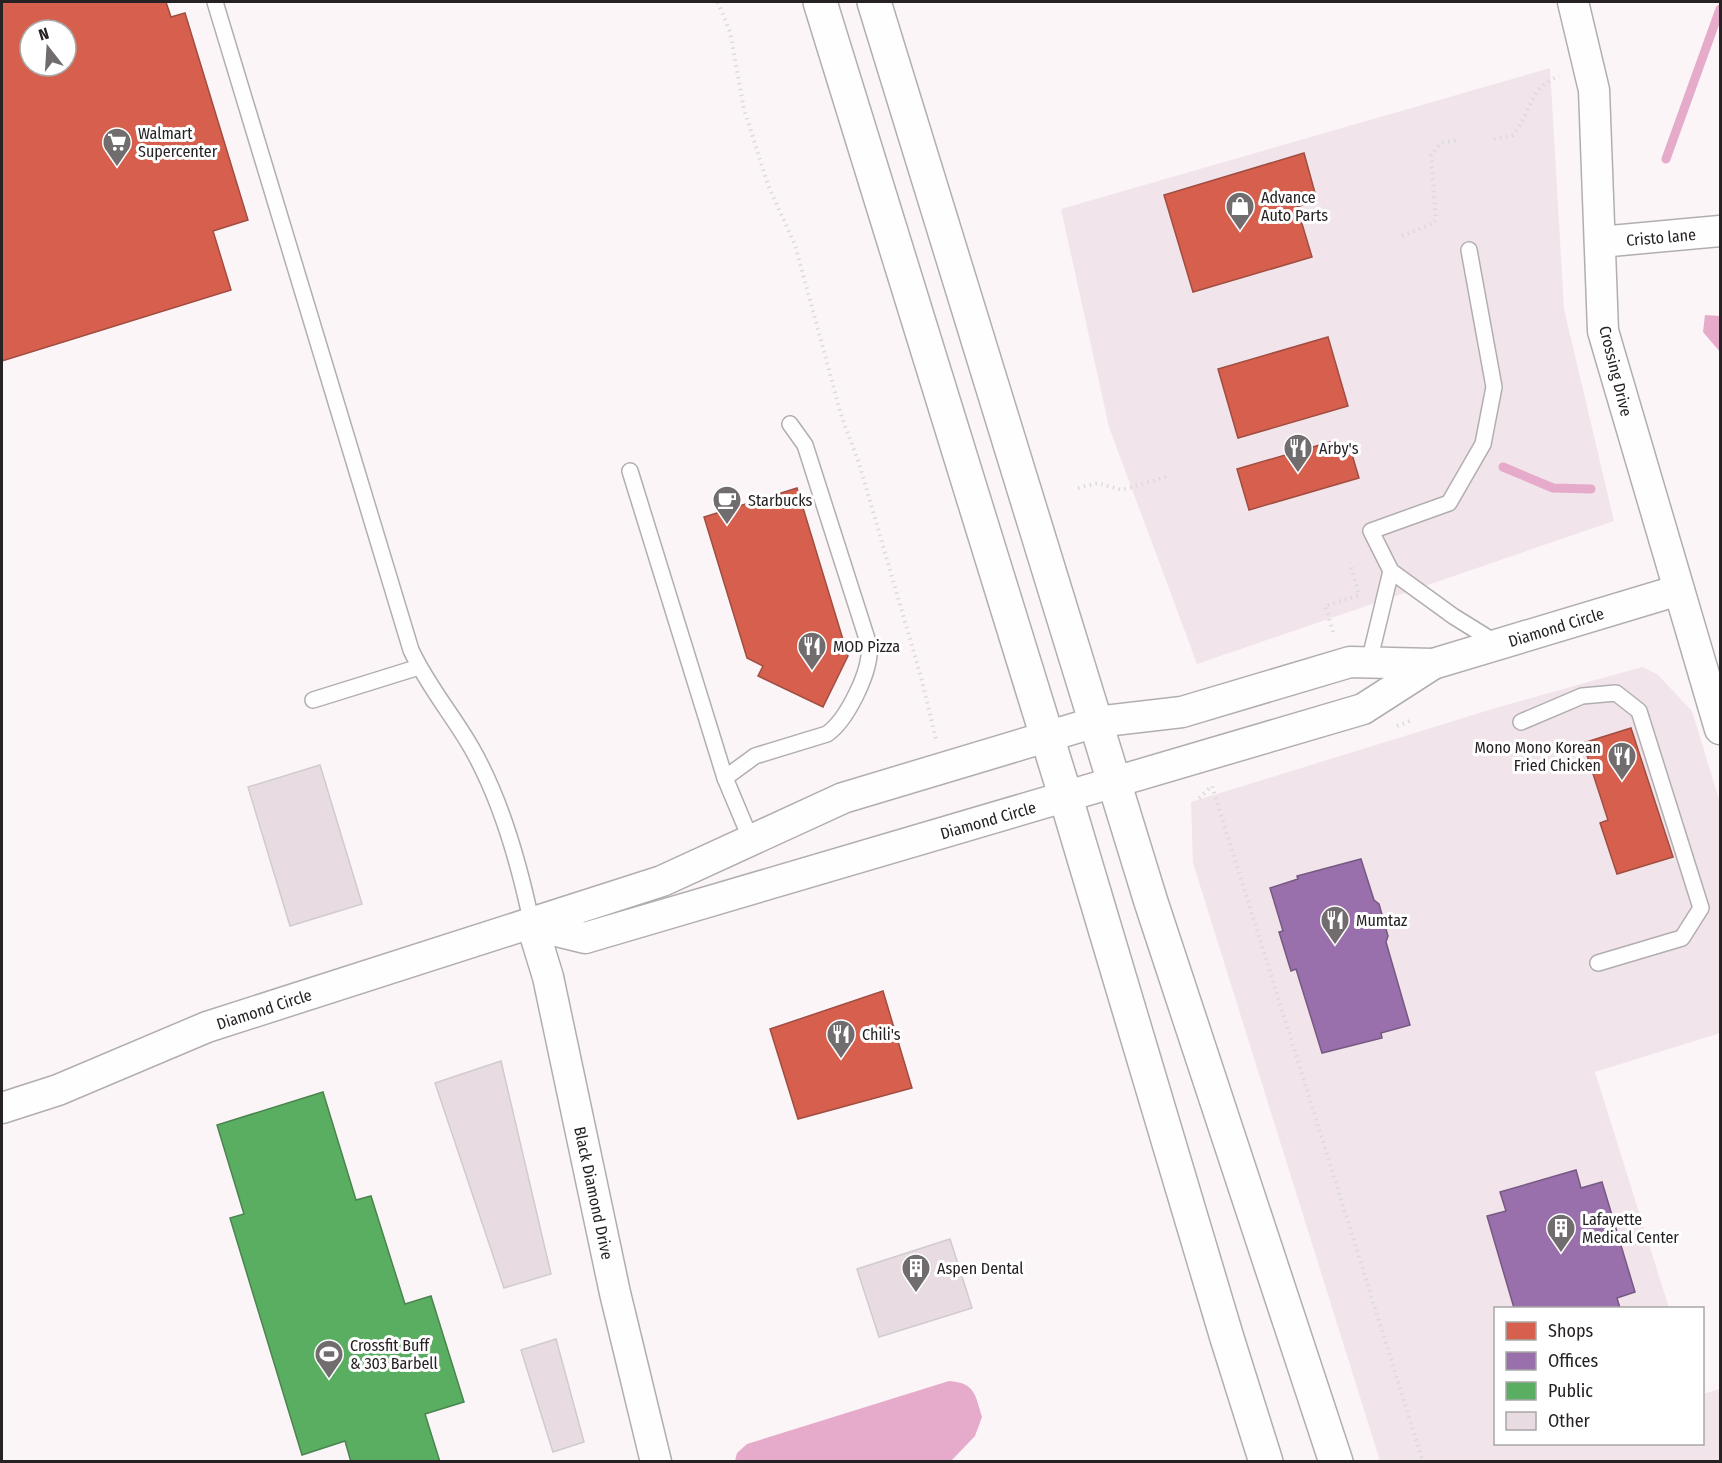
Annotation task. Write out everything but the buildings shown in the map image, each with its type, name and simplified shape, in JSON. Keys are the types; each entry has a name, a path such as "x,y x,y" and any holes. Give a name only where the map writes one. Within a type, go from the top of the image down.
{"main road":[{"path":"820,2 1066,798 1223,1327 1266,1461"},
{"path":"874,2 1151,902 1336,1461"}],"street":[{"name":"Crossing Drive","path":"1573,2 1594,90 1603,331 1720,729"},
{"name":"Cristo lane","path":"1600,242 1720,231"},
{"name":"Diamond Circle","path":"532,925 585,938 1115,784 1363,710 1433,664 1679,590"},
{"name":"Diamond Circle","path":"2,1108 67,1087 207,1027 532,925 572,909 662,881 843,798 1096,722 1182,712 1350,662 1433,664"},
{"name":"Black Diamond Drive","path":"532,925 548,977 615,1293 656,1461"}],"lane":[{"path":"215,2 411,650 418,667 472,749 501,814 525,888 532,925"},
{"path":"1469,250 1494,387 1483,444 1449,503 1371,531 1391,571 1453,616 1499,645"},
{"path":"725,778 755,756 827,734 837,727 868,670 871,658 869,645 806,445 790,424"},
{"path":"630,471 725,778 751,840"},
{"path":"1369,662 1391,571"},
{"path":"313,700 418,667"},
{"path":"1521,722 1582,696 1616,693 1639,711 1701,908 1682,938 1598,963"}],"path":[{"path":"718,2 730,32 744,109 768,185 795,245 842,418 859,464 938,743"},
{"path":"1494,139 1513,135 1523,123 1538,88 1559,76"},
{"path":"1402,236 1434,224 1436,219 1431,155 1441,143 1459,140"},
{"path":"1078,488 1098,483 1122,490 1166,477"},
{"path":"1333,632 1325,606 1359,595 1350,563"},
{"path":"1198,798 1212,786 1424,1461"}],"shaded area":[{"path":"1550,68 1564,309 1614,521 1197,664 1109,427 1061,209"},
{"path":"1705,315 1720,316 1720,352 1703,332"},
{"path":"1642,667 1657,674 1692,711 1720,803 1720,1033 1595,1072 1669,1307 1494,1307 1494,1445 1704,1445 1704,1394 1720,1389 1720,1461 1380,1461 1193,863 1191,802 1499,707"},
{"path":"949,1381 964,1384 973,1391 982,1417 975,1436 951,1461 735,1461 737,1453 747,1444"}],"waterway":[{"path":"1666,159 1720,9"},
{"path":"1503,467 1553,488 1591,489"}],"place":[{"name":"Walmart Supercenter","path":"117,168"},
{"name":"Advance Auto Parts","path":"1240,232"},
{"name":"Arby's","path":"1298,474"},
{"name":"Starbucks","path":"727,526"},
{"name":"MOD Pizza","path":"812,672"},
{"name":"Mono Mono Korean Fried Chicken","path":"1622,782"},
{"name":"Mumtaz","path":"1335,946"},
{"name":"Chili's","path":"841,1060"},
{"name":"Lafayette Medical Center","path":"1561,1254"},
{"name":"Aspen Dental","path":"916,1294"},
{"name":"Crossfit Buff & 303 Barbell","path":"329,1380"}]}
